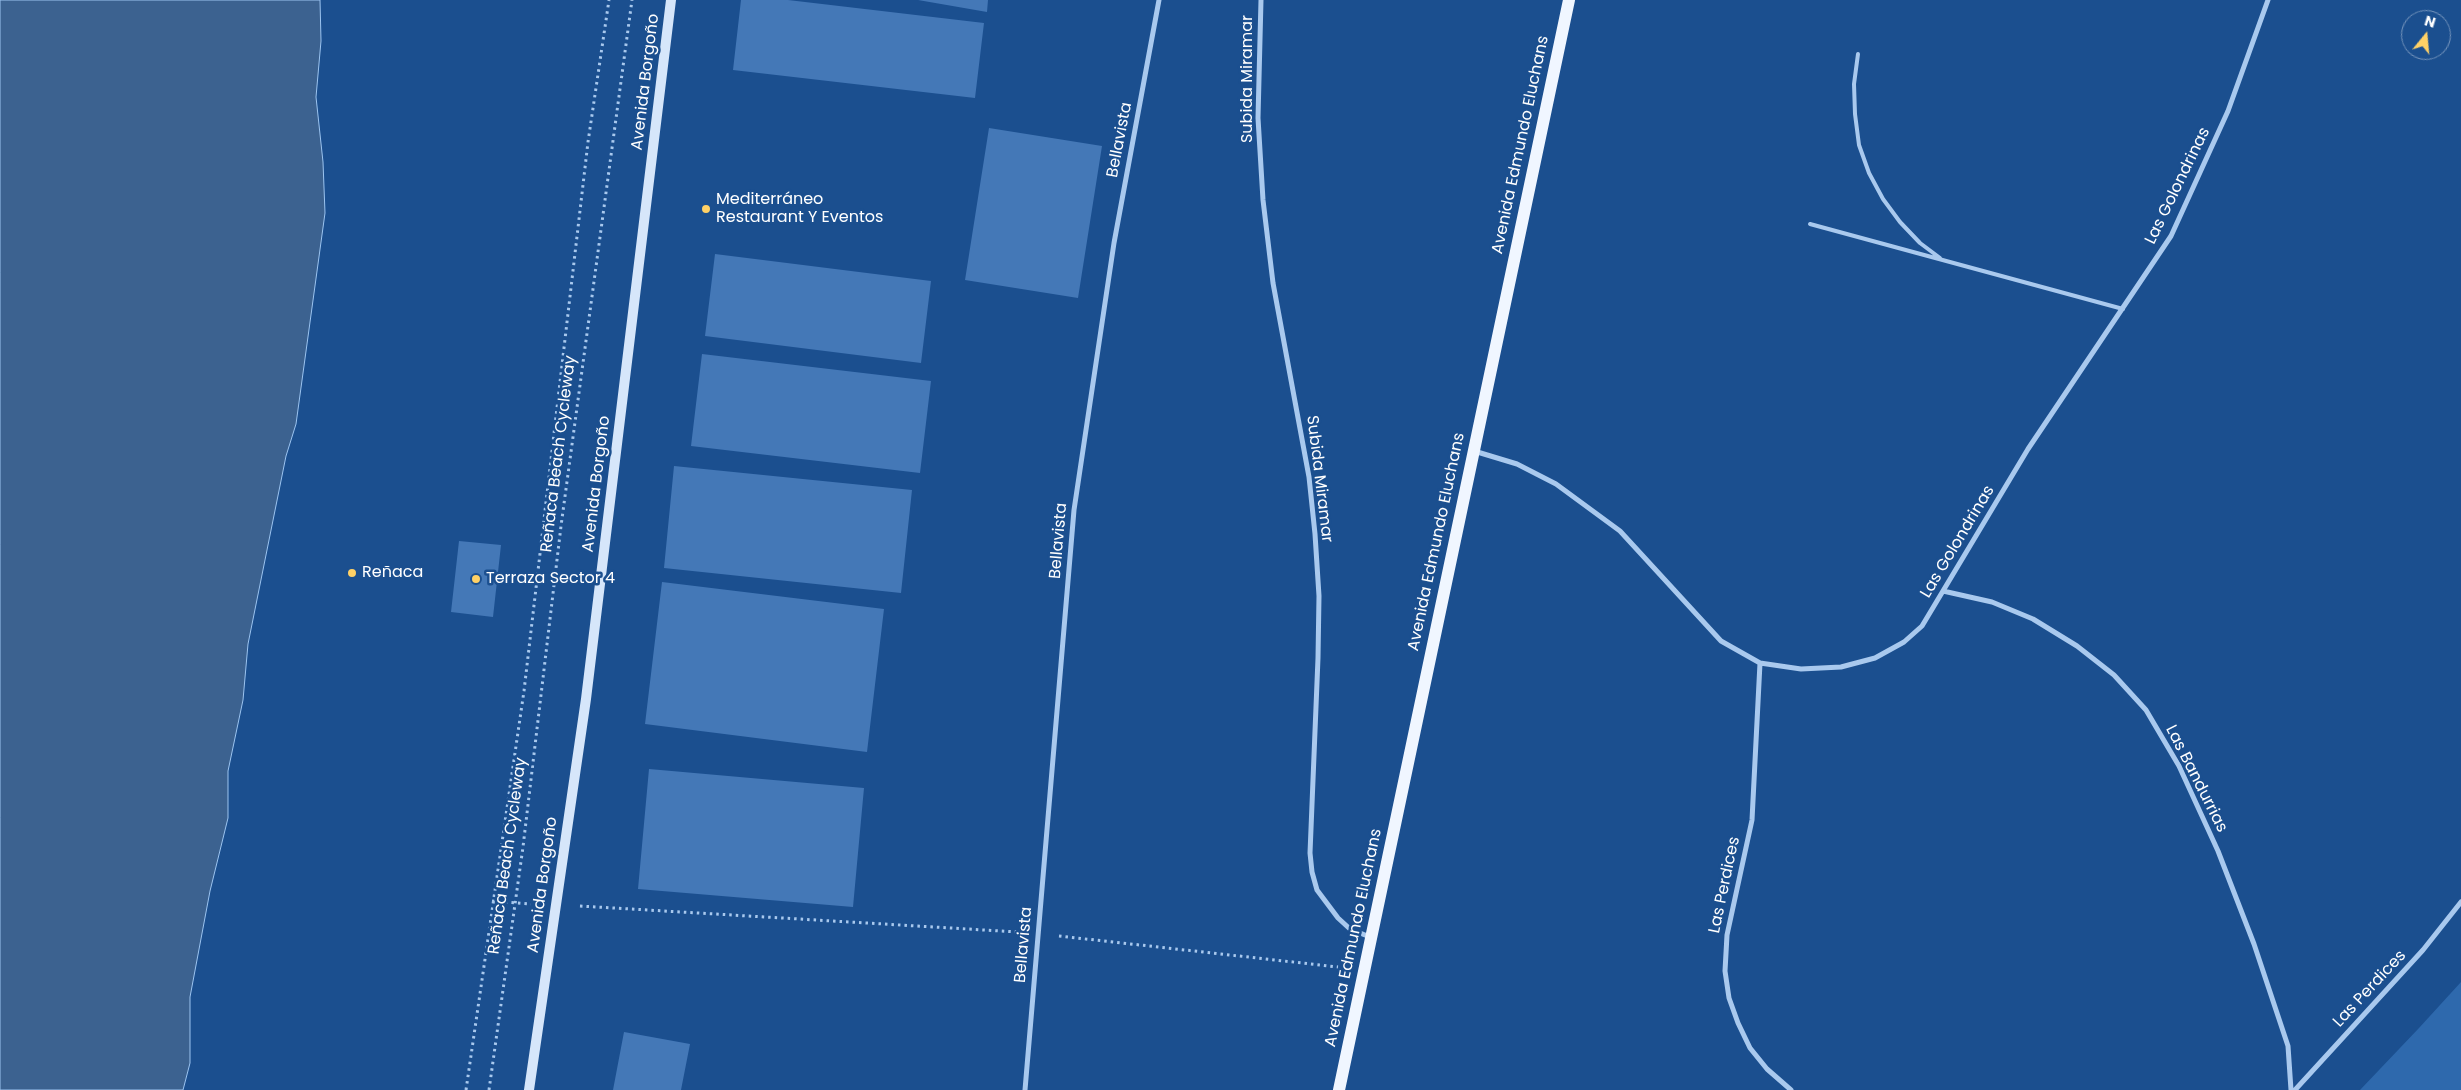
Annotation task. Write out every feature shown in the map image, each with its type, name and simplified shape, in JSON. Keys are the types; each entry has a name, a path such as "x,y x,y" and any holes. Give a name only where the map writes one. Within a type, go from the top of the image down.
{"main road":[{"name":"Avenida Borgoño","path":"529,1090 586,699 671,0"},
{"name":"Avenida Edmundo Eluchans","path":"1339,1090 1569,0"}],"street":[{"name":"Bellavista","path":"1025,1090 1074,510 1114,243 1158,0"},
{"name":"Subida Miramar","path":"1261,0 1258,118 1263,200 1273,283 1309,477 1319,596 1310,853 1312,872 1317,890 1338,918 1350,928 1370,937"},
{"name":"Las Golondrinas","path":"1474,451 1517,464 1556,484 1620,531 1721,641 1760,663 1801,670 1841,667 1875,658 1904,642 1922,626 2028,449 2171,236 2228,111 2268,0"},
{"name":"Las Bandurrias","path":"1943,591 1992,602 2033,620 2077,646 2114,675 2146,710 2180,766 2218,851 2254,944 2288,1046 2293,1090"},
{"name":"Las Perdices","path":"1760,663 1755,723 1752,820 1727,935 1725,971 1730,998 1738,1024 1750,1048 1767,1069 1791,1090"},
{"name":"Las Perdices","path":"2293,1090 2423,950 2461,902"}],"lane":[{"path":"1858,54 1854,84 1855,114 1859,145 1869,173 1882,199 1900,222 1920,243 1942,260"},
{"path":"1810,224 2123,309"}],"path":[{"path":"466,1090 524,691 588,142 609,0"},
{"name":"Reñaca Beach Cycleway","path":"489,1090 564,506 632,0"},
{"path":"492,901 514,904 1037,934 1364,970"}],"shaded area":[{"path":"0,0 320,0 321,41 316,97 323,162 325,213 296,424 286,456 248,644 243,700 228,771 228,818 210,891 190,997 190,1063 183,1090 0,1090"},
{"path":"2461,982 2461,1090 2360,1090 2419,1028"}],"building":[{"path":"741,0 788,0 984,23 975,98 733,70"},
{"path":"918,0 988,0 987,12"},
{"path":"989,128 1102,146 1078,298 965,280"},
{"path":"715,254 931,281 921,363 705,336"},
{"path":"702,354 931,381 920,473 691,446"},
{"path":"674,466 912,490 901,593 664,568"},
{"name":"Terraza Sector 4","path":"459,541 501,545 493,617 451,612"},
{"path":"662,582 884,609 867,752 645,724"},
{"path":"649,769 864,788 853,907 638,889"},
{"path":"624,1032 690,1044 681,1090 613,1090"}],"place":[{"name":"Mediterráneo Restaurant Y Eventos","path":"706,209"},
{"name":"Reñaca","path":"352,573"},
{"name":"Terraza Sector 4","path":"476,579"}]}
